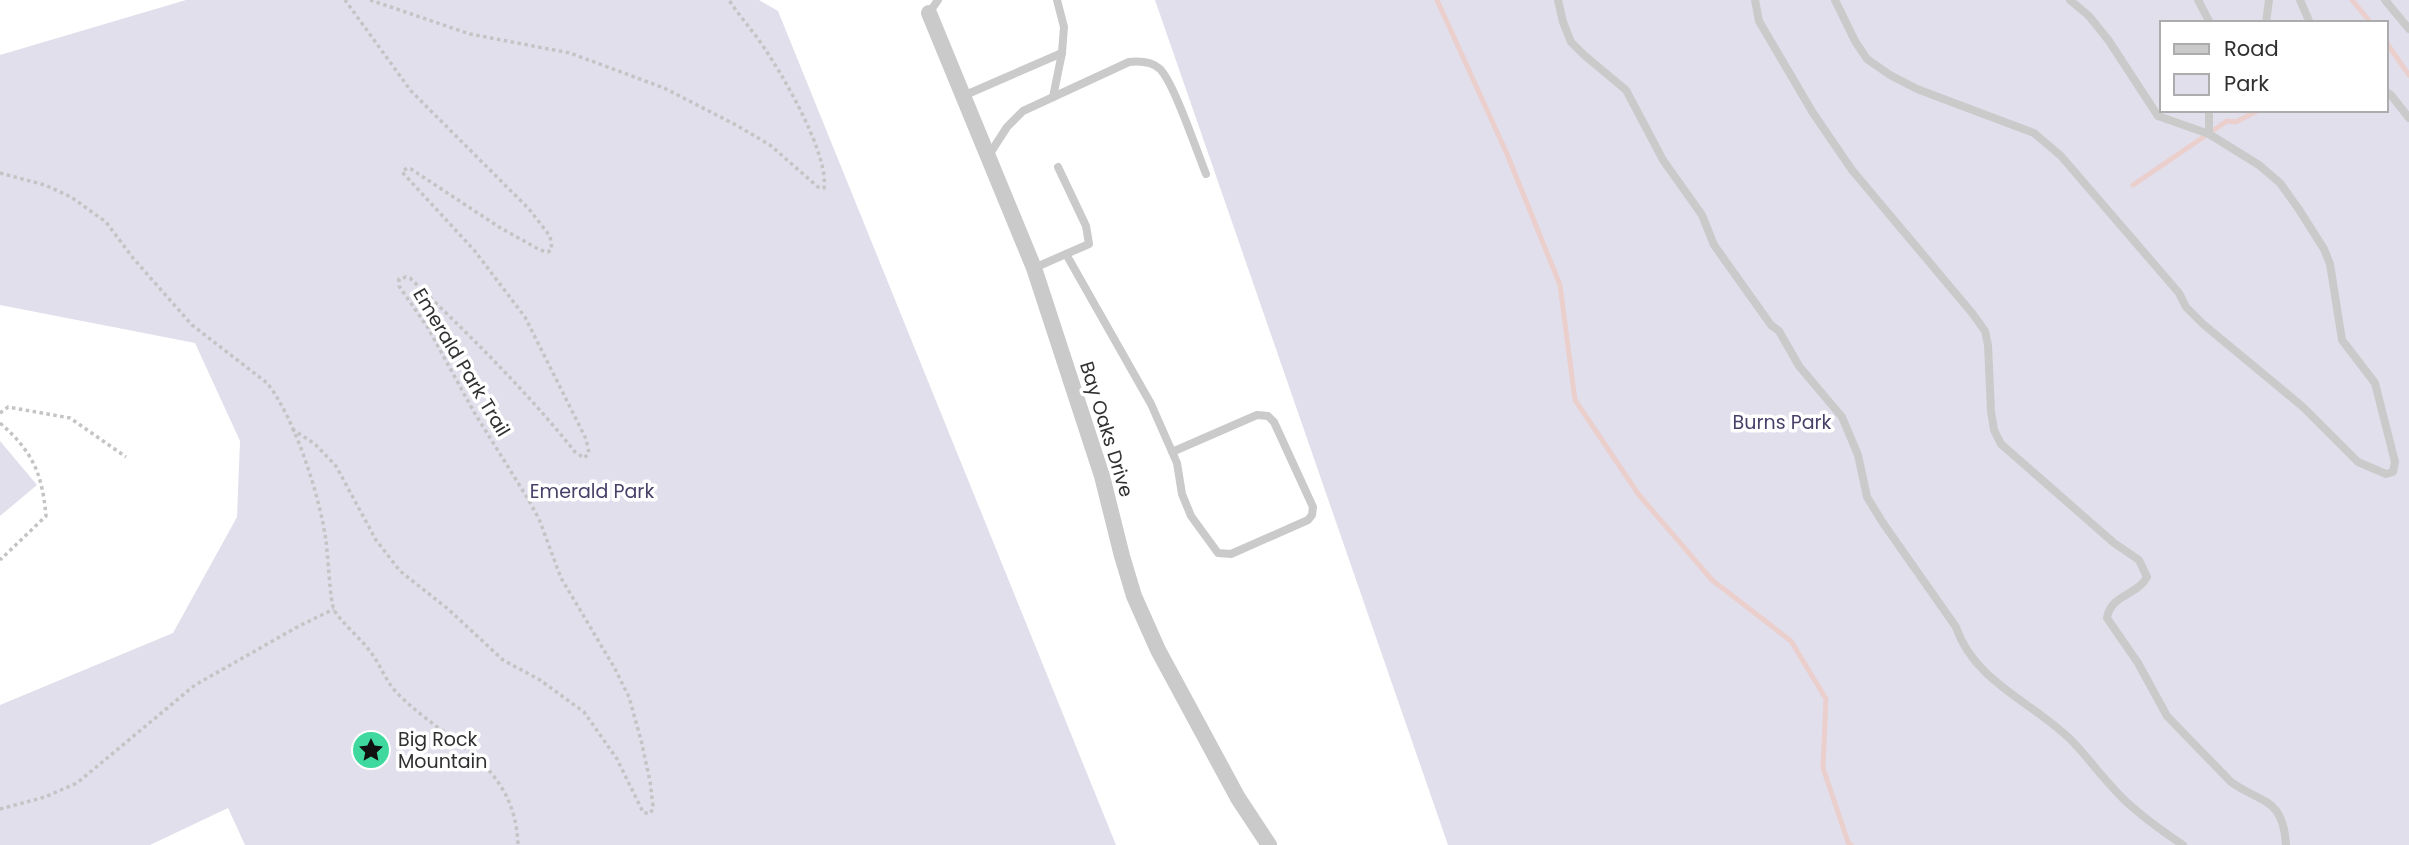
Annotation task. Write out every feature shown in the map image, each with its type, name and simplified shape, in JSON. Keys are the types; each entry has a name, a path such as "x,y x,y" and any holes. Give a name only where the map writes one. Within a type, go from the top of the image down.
{"street":[{"name":"Bay Oaks Drive","path":"934,7 963,96 1034,268 1102,476 1135,596 1158,650 1231,786 1269,845"}],"lane":[{"path":"1053,97 1064,27 1057,0"},
{"path":"1558,0 1571,42 1626,90 1663,159 1702,215 1714,245 1771,325 1779,331 1799,366 1842,417 1858,455 1867,497 1956,627 1968,653 1983,672 2041,714 2073,743 2130,805 2183,845"},
{"path":"1755,0 1759,21 1813,113 1852,170 1985,331 1991,411 1994,430 2001,444 2144,567 2147,577 2144,583 2115,601 2107,618 2138,663 2167,716 2231,782 2270,804 2279,814 2285,831 2286,845"},
{"path":"1835,0 1867,59 1890,75 1917,89 2034,133 2060,156 2203,324 2303,407 2358,462 2386,474 2393,472 2395,462 2375,383 2342,340 2330,264 2324,249 2298,208 2280,183 2259,165 2209,134 2158,116 2109,41 2089,16 2070,0"},
{"path":"2198,0 2209,21"},
{"path":"2266,21 2269,0"},
{"path":"2300,0 2308,21"},
{"path":"2385,0 2409,29"},
{"path":"963,96 1062,53"},
{"path":"988,157 1007,127 1023,111 1129,62 1144,61 1159,67 1169,82 1206,174"},
{"path":"2388,93 2409,118"},
{"path":"2209,134 2210,112"},
{"path":"1034,268 1089,244 1086,226 1058,167"},
{"path":"1066,254 1151,404 1172,452 1177,463 1182,494 1191,516 1219,553 1231,554 1308,520 1312,515 1312,507 1274,422 1268,415 1257,415 1172,452"}],"path":[{"name":"Emerald Park Trail","path":"292,429 315,444 336,466 376,540 400,571 432,595 503,660 540,680 584,712 617,759 642,810 644,813 651,813 653,806 648,771 629,697 561,578 539,519 474,412 428,327 399,286 399,279 410,278 458,324 507,374 575,452 584,458 589,453 586,439 524,317 474,250 402,172 407,168 411,169 499,227 540,250 548,252 552,249 550,236 529,209 411,91 345,0"},
{"path":"370,0 470,34 570,53 652,83 770,145 818,187 824,188 822,160 808,126 764,48 729,0"},
{"path":"0,173 45,185 71,197 106,222 133,258 192,325 267,383 274,392 292,429 324,521 334,609 372,653 396,693 469,750 495,775 514,813 518,845"},
{"path":"0,413 8,407 69,418 126,457"},
{"path":"0,423 29,452 43,485 46,516 0,560"},
{"path":"0,809 45,797 77,783 195,685 334,609"}],"green space":[{"name":"Emerald Park","path":"186,0 759,0 778,11 1116,845 245,845 228,808 150,845 0,845 0,705 173,633 237,517 240,441 195,343 0,305 0,55"},
{"name":"Burns Park","path":"1155,0 2409,0 2409,845 1448,845"},
{"path":"0,441 37,485 0,516"}],"waterway":[{"path":"1437,0 1507,154 1560,285 1575,400 1639,495 1712,580 1791,641 1826,699 1823,768 1851,845"},
{"path":"2352,0 2369,21"},
{"path":"2388,45 2409,75"},
{"path":"2133,185 2227,121 2236,122 2255,112"}],"place":[{"name":"Big Rock Mountain","path":"371,750"}]}
